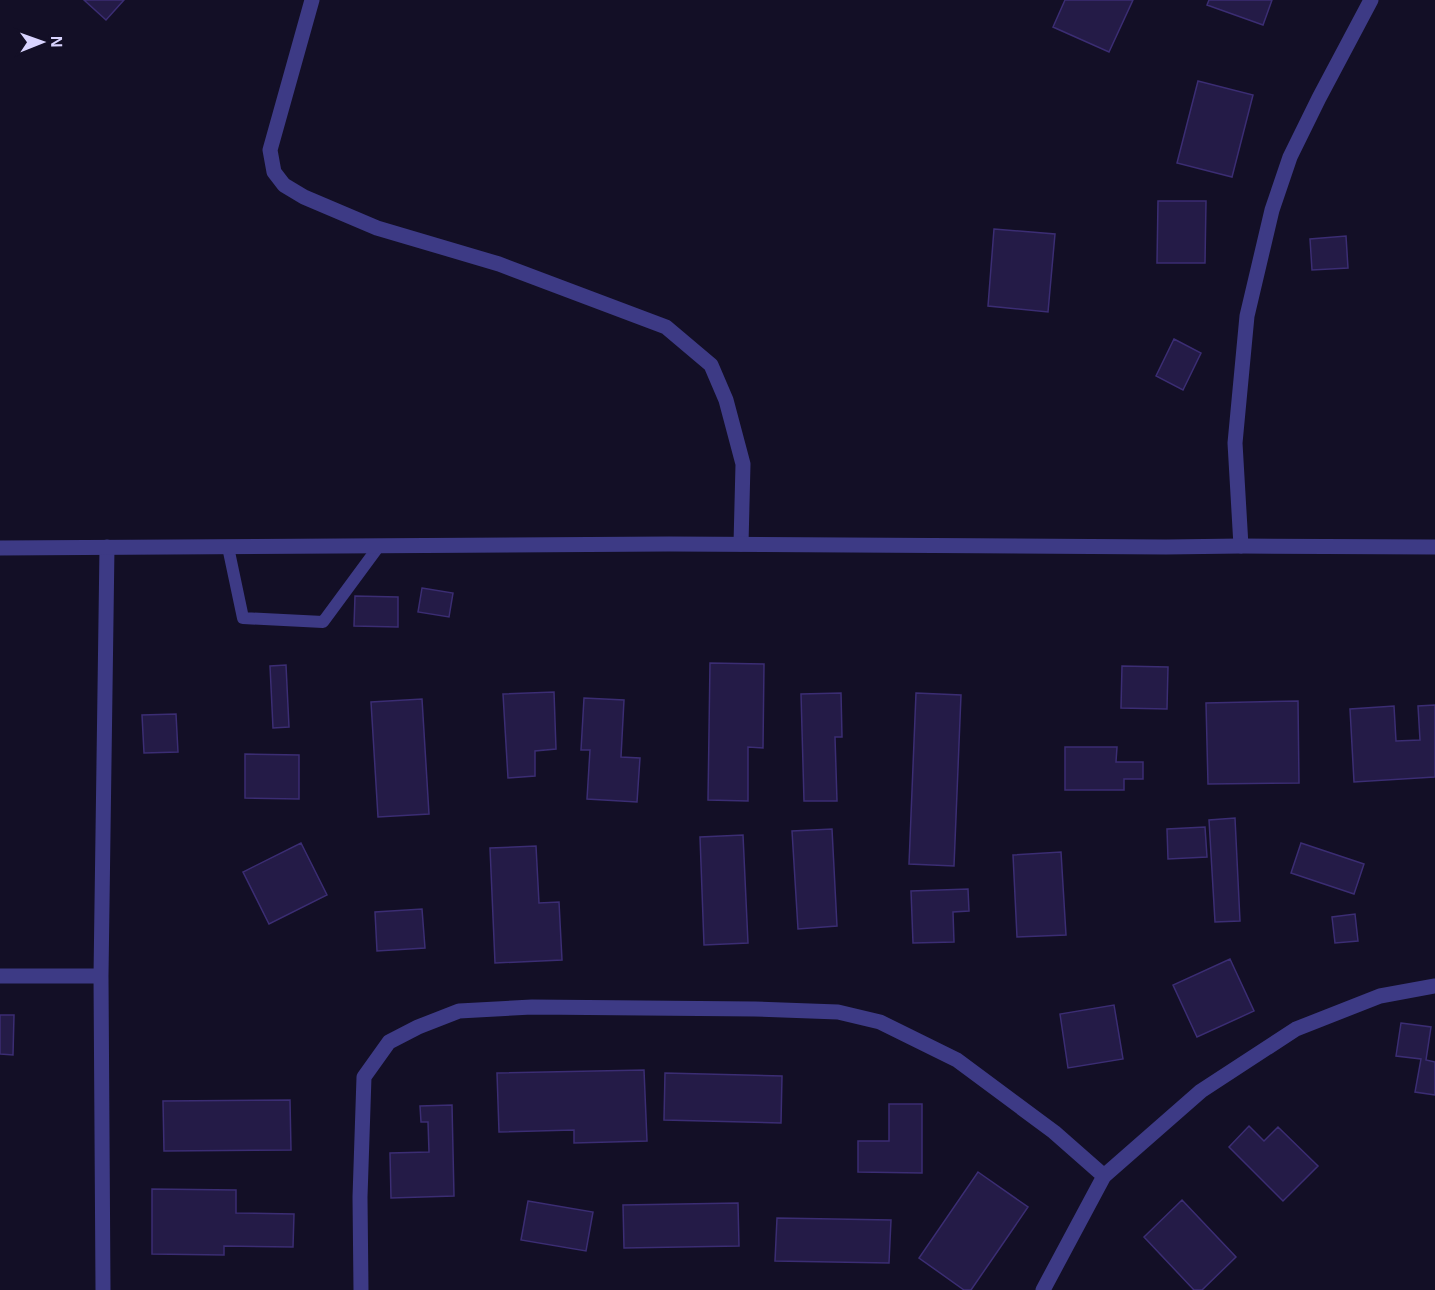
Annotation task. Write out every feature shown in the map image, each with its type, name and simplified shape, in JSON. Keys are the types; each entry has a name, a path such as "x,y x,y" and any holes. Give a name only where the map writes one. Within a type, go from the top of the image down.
{"street":[{"path":"312,0 270,150 274,172 284,185 304,197 377,228 499,264 666,327 711,365 726,400 743,464 741,544"},
{"path":"1241,546 1235,443 1247,316 1272,210 1290,157 1371,0"},
{"path":"0,548 741,544 1166,548 1435,547"},
{"path":"103,1290 101,976 107,547"},
{"path":"0,976 101,976"},
{"path":"1043,1290 1104,1176 1201,1091 1296,1029 1380,996 1435,986"},
{"path":"361,1290 360,1197 364,1077 389,1042 418,1027 459,1011 532,1007 755,1009 838,1012 880,1022 957,1060 1054,1132 1104,1176"}],"lane":[{"path":"228,547 243,618 323,622 379,546"}],"building":[{"path":"84,0 124,0 106,20"},
{"path":"1065,0 1133,0 1109,52 1053,27"},
{"path":"1209,0 1272,0 1263,25 1207,5"},
{"path":"1198,81 1253,95 1232,177 1177,163"},
{"path":"1158,201 1206,201 1205,263 1157,263"},
{"path":"994,229 1055,234 1048,312 988,306"},
{"path":"1346,236 1348,268 1312,270 1310,239"},
{"path":"1174,339 1201,353 1183,390 1156,376"},
{"path":"422,588 453,593 449,617 418,612"},
{"path":"355,596 398,597 398,627 354,626"},
{"path":"710,663 764,664 763,748 748,747 748,801 708,800"},
{"path":"286,665 289,727 273,728 270,666"},
{"path":"1122,666 1168,667 1167,709 1121,708"},
{"path":"554,692 556,749 535,751 535,776 508,778 503,694"},
{"path":"841,693 842,737 835,737 837,801 804,801 801,694"},
{"path":"916,693 961,695 954,866 909,864"},
{"path":"584,698 624,700 621,757 640,758 637,802 587,799 590,750 581,750"},
{"path":"422,699 429,814 378,817 371,702"},
{"path":"1298,701 1299,783 1208,784 1206,703"},
{"path":"1435,705 1435,777 1354,782 1350,709 1394,706 1396,741 1420,740 1418,706"},
{"path":"176,714 178,752 144,753 142,715"},
{"path":"1065,747 1117,747 1116,762 1143,762 1143,779 1124,779 1124,790 1065,790"},
{"path":"245,754 299,755 299,799 245,798"},
{"path":"1235,818 1240,921 1215,922 1209,820"},
{"path":"1205,827 1207,857 1168,859 1167,829"},
{"path":"832,829 837,926 798,929 792,831"},
{"path":"743,835 748,943 704,945 700,837"},
{"path":"301,843 327,895 269,924 243,872"},
{"path":"1301,843 1364,864 1354,894 1291,873"},
{"path":"536,846 539,903 559,902 562,960 495,963 490,848"},
{"path":"1061,852 1066,935 1017,937 1013,855"},
{"path":"968,889 969,911 953,912 954,942 913,943 911,891"},
{"path":"422,909 425,948 377,951 375,912"},
{"path":"1355,914 1358,941 1335,943 1332,917"},
{"path":"1230,959 1254,1011 1197,1037 1173,985"},
{"path":"1114,1005 1123,1059 1068,1068 1060,1014"},
{"path":"0,1015 14,1015 13,1055 0,1054"},
{"path":"1401,1023 1431,1027 1426,1060 1435,1062 1435,1095 1415,1092 1421,1059 1396,1056"},
{"path":"644,1070 647,1141 574,1143 574,1130 499,1132 497,1073"},
{"path":"665,1073 782,1076 781,1123 664,1120"},
{"path":"290,1100 291,1150 164,1151 163,1101"},
{"path":"889,1104 922,1104 922,1173 858,1172 858,1141 889,1141"},
{"path":"452,1105 454,1196 391,1198 390,1153 429,1152 428,1122 421,1122 420,1106"},
{"path":"1249,1126 1264,1141 1278,1127 1318,1166 1283,1201 1229,1147"},
{"path":"978,1172 1028,1207 971,1290 964,1290 919,1258"},
{"path":"152,1189 236,1190 236,1213 294,1214 293,1247 224,1246 224,1255 152,1254"},
{"path":"1182,1200 1236,1257 1202,1290 1194,1290 1144,1237"},
{"path":"528,1201 593,1212 586,1251 521,1240"},
{"path":"738,1203 739,1246 624,1248 623,1205"},
{"path":"777,1218 891,1220 889,1263 775,1261"}]}
